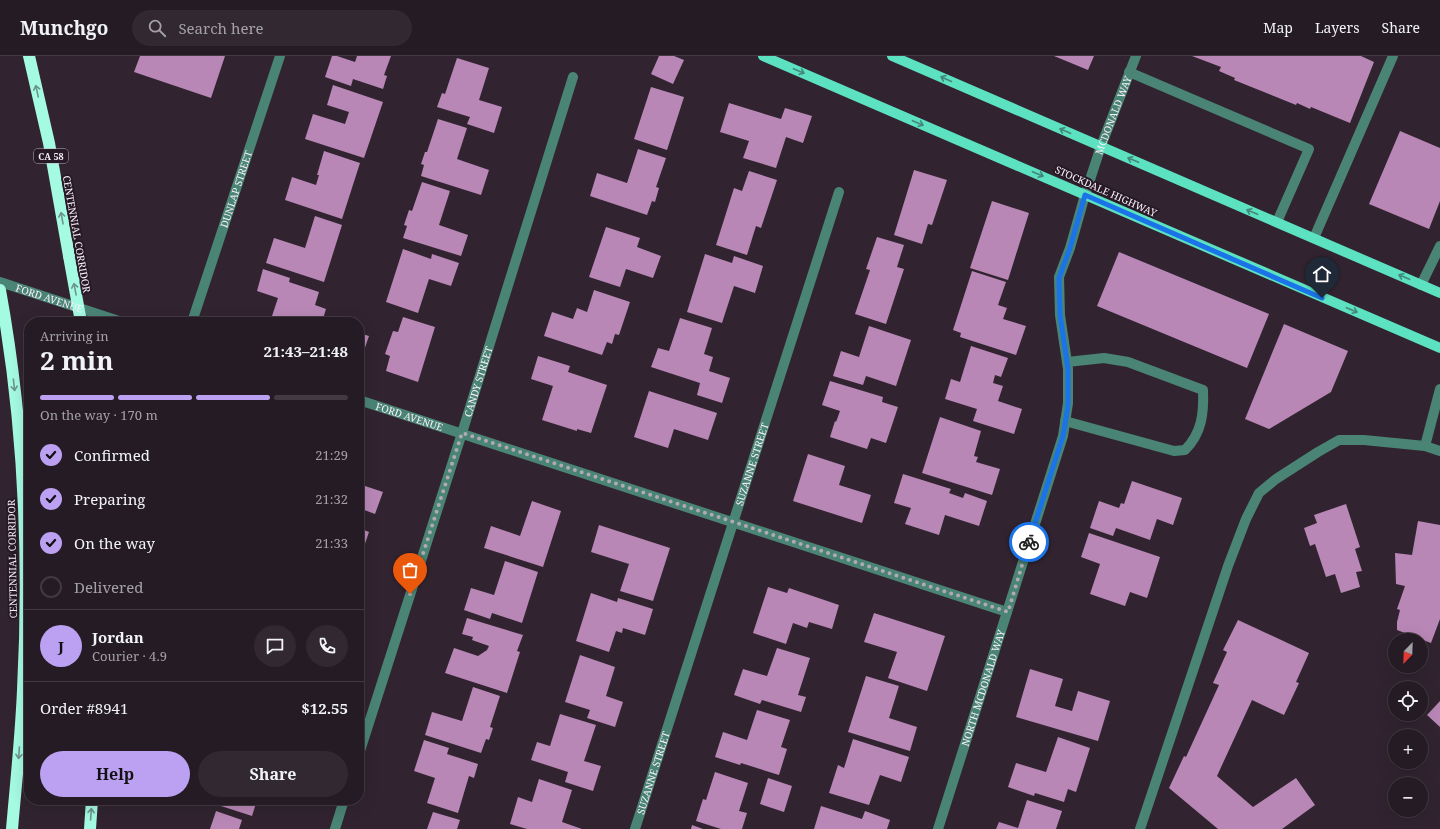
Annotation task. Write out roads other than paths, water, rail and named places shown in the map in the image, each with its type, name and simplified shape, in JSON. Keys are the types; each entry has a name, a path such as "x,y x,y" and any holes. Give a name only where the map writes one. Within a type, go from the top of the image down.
{"highway":[{"name":"CENTENNIAL CORRIDOR","path":"29,56 48,143 80,317"},
{"name":"CENTENNIAL CORRIDOR","path":"0,290 10,347 22,464 24,506"},
{"name":"CENTENNIAL CORRIDOR","path":"12,829 24,667"},
{"path":"90,829 92,805"}],"main road":[{"name":"STOCKDALE HIGHWAY","path":"763,56 1440,348"},
{"path":"892,56 1440,293"}],"street":[{"name":"DUNLAP STREET","path":"194,317 280,56"},
{"name":"MCDONALD WAY","path":"1091,175 1136,56"},
{"path":"1314,238 1393,56"},
{"path":"1129,72 1309,148 1277,222"},
{"name":"CANDY STREET","path":"364,738 462,433 573,77"},
{"name":"NORTH MCDONALD WAY","path":"938,829 1063,436 1068,403 1067,362 1060,315 1059,278 1070,248 1091,175"},
{"name":"SUZANNE STREET","path":"635,829 839,192"},
{"path":"1421,285 1440,246"},
{"name":"FORD AVENUE","path":"0,282 107,317"},
{"path":"1065,421 1174,451 1185,450 1192,443 1203,418 1204,405 1203,390 1128,362 1104,358 1067,362"},
{"path":"1425,446 1440,389"},
{"name":"FORD AVENUE","path":"364,402 1008,612"},
{"path":"1140,829 1228,566 1246,519 1259,493 1288,471 1339,440 1364,440 1425,446 1440,451"},
{"path":"335,829 342,805"}]}
